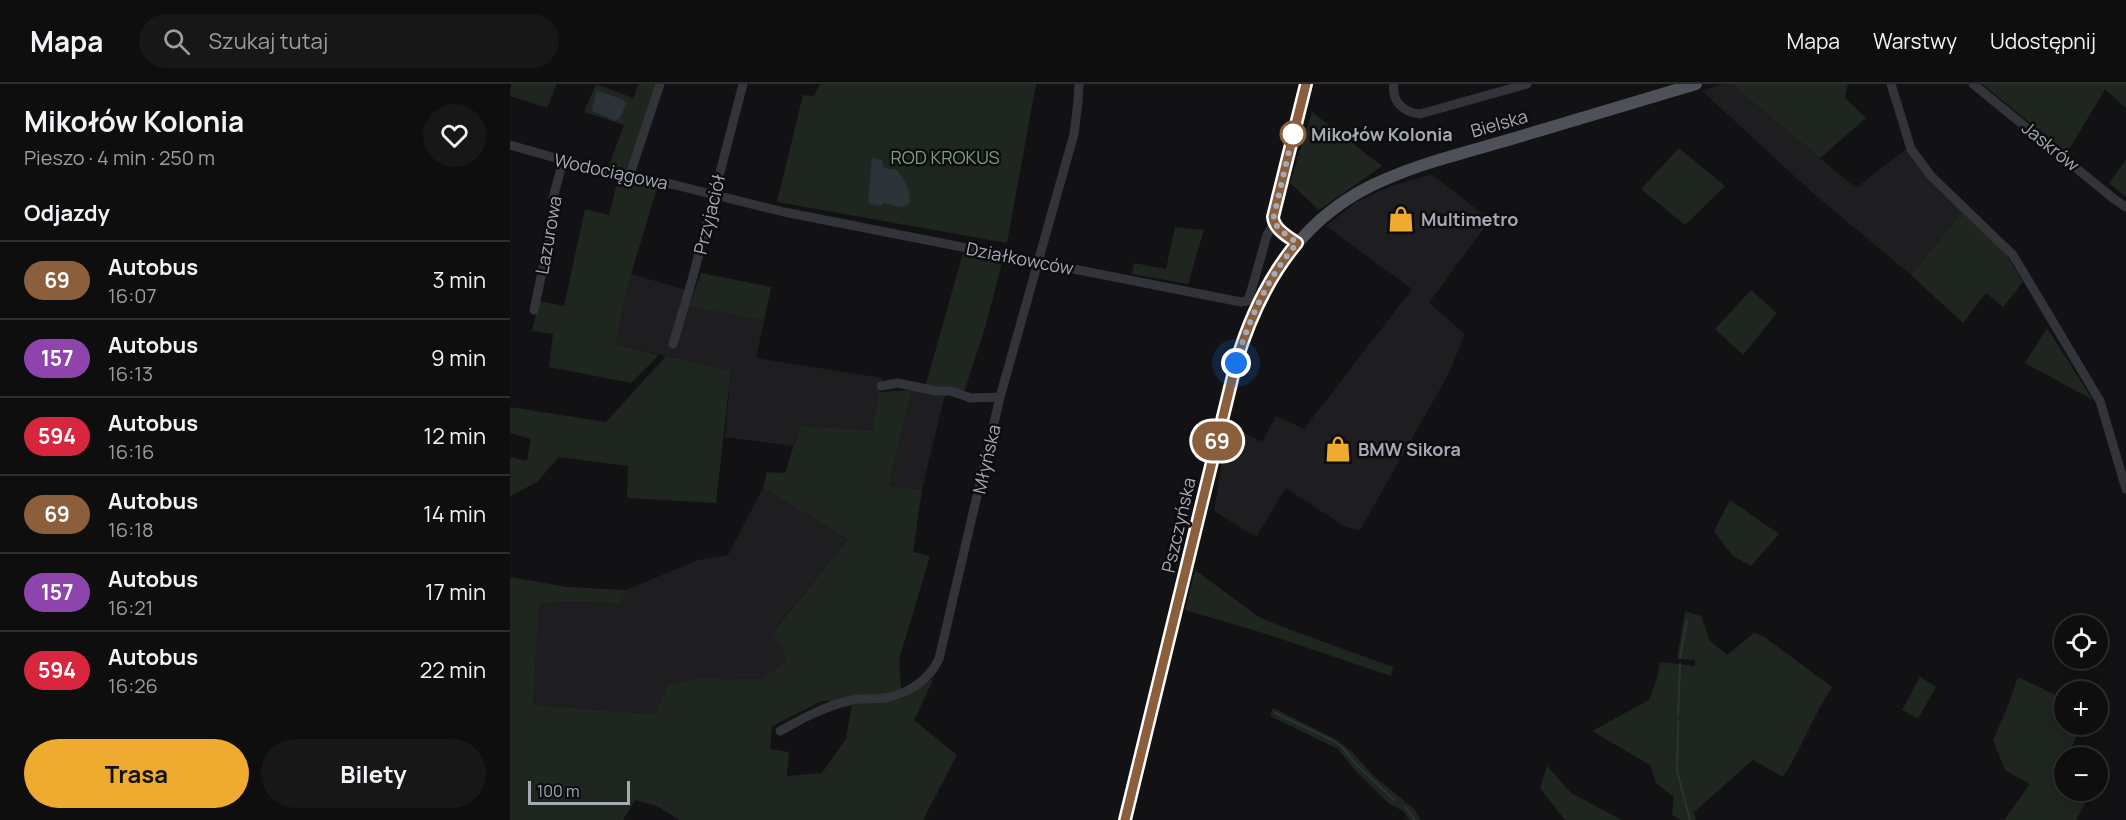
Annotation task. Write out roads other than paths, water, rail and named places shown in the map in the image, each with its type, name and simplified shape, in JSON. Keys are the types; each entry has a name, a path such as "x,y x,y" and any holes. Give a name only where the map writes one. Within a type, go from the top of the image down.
{"main road":[{"name":"Bielska","path":"1297,243 1341,204 1386,179 1445,158 1696,84"},
{"name":"Pszczyńska","path":"1125,820 1236,363 1260,299 1276,271 1297,243"}],"street":[{"path":"628,177 660,84"},
{"name":"Przyjaciół","path":"673,344 743,84"},
{"name":"Młyńska","path":"780,731 815,712 836,704 850,700 883,698 901,694 926,679 939,659 1000,397 1074,134 1078,84"},
{"path":"1297,243 1274,224 1274,213 1306,84"},
{"path":"1394,84 1393,92 1397,102 1411,112 1420,114 1527,84"},
{"path":"1891,84 1911,149 1931,176 2013,255 2100,401 2126,489"},
{"name":"Jaskrów","path":"1975,85 2126,207"},
{"name":"Wodociągowa","path":"510,145 563,161 628,177 671,183 713,195"},
{"name":"Lazurowa","path":"534,310 556,206 553,198 563,161"},
{"name":"Działkowców","path":"713,195 784,212 1244,302 1250,295 1267,235 1274,224"},
{"path":"881,386 897,383 937,391 950,391 971,398 1000,397"}],"waterway":[{"path":"1680,658 1687,620"},
{"path":"1678,716 1680,664"},
{"path":"1275,713 1334,741 1394,800"},
{"path":"1678,722 1677,771 1690,820"},
{"path":"1405,807 1415,820"}],"place":[{"name":"Mikołów Kolonia","path":"1293,134"},
{"name":"Multimetro","path":"1401,219"},
{"name":"BMW Sikora","path":"1338,449"}],"park label":[{"name":"ROD KROKUS","path":"945,157"}]}
